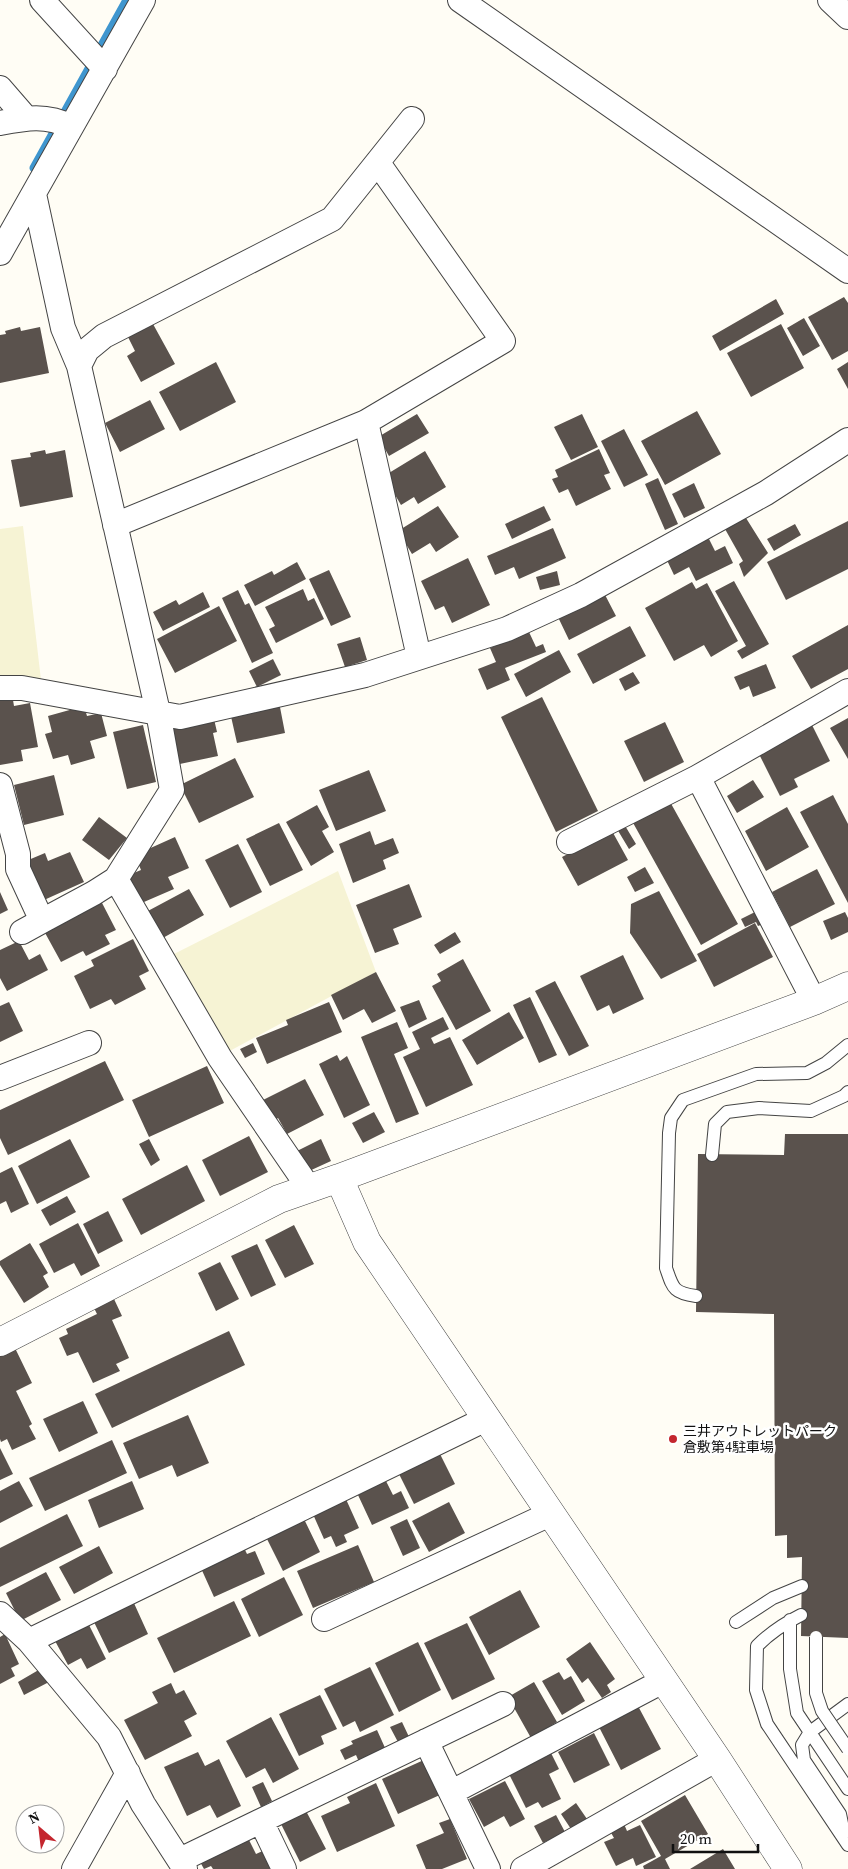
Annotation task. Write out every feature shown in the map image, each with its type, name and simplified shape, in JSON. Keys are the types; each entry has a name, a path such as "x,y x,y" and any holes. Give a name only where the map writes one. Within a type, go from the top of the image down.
{"street":[{"path":"42,0 95,60"},
{"path":"0,253 34,194 62,123 95,60 143,0"},
{"path":"460,0 848,270"},
{"path":"830,0 848,17"},
{"path":"0,88 26,118"},
{"path":"0,123 26,118 62,123"},
{"path":"80,366 87,350 104,336 332,219 412,120"},
{"path":"115,525 366,422 503,341 378,163"},
{"path":"0,785 18,854 18,869 32,927 116,879 172,790 158,712 80,366 63,328 34,194"},
{"path":"366,422 419,657"},
{"path":"0,688 22,688 180,717 365,675 506,629 580,595 766,493 848,440"},
{"path":"569,842 698,777 848,691"},
{"path":"698,777 814,1001"},
{"path":"116,879 220,1058 309,1188"},
{"path":"0,1342 279,1199 814,1001 848,986"},
{"path":"0,1078 89,1043"},
{"path":"339,1178 367,1242 664,1680 788,1869"},
{"path":"29,1641 486,1419"},
{"path":"324,1619 550,1514"},
{"path":"0,1616 29,1641 109,1737 143,1804 182,1865 260,1821 503,1704"},
{"path":"452,1792 664,1680"},
{"path":"426,1741 488,1869"},
{"path":"524,1869 717,1759"},
{"path":"74,1869 128,1774"},
{"path":"260,1821 284,1869"}],"lane":[{"path":"696,1296 680,1294 672,1284 666,1268 668,1146 671,1118 683,1100 756,1074 807,1073 826,1063 848,1044"},
{"path":"712,1155 715,1124 727,1112 759,1108 811,1111 844,1096 848,1092"},
{"path":"736,1622 773,1598 802,1586"},
{"path":"848,1789 797,1713 790,1669 796,1618 766,1636 757,1646 756,1690 767,1724 848,1844"},
{"path":"816,1637 816,1694 822,1711 848,1749"},
{"path":"848,1704 810,1732 802,1745 804,1760 840,1814 848,1844"}],"shaded area":[{"path":"23,526 41,680 0,681 0,529"},
{"path":"338,871 376,972 226,1053 172,955"}],"building":[{"path":"844,297 848,303 848,351 832,360 808,317"},
{"path":"776,299 784,314 720,351 712,336"},
{"path":"804,318 820,346 803,356 787,328"},
{"path":"153,324 175,364 141,382 127,356 135,351 128,337"},
{"path":"781,324 804,368 751,397 727,353"},
{"path":"20,327 21,331 40,327 49,373 0,383 0,335 6,334 5,331"},
{"path":"216,362 236,402 180,431 159,392"},
{"path":"848,362 848,389 837,369"},
{"path":"150,400 165,429 120,452 105,423"},
{"path":"697,411 721,454 665,485 641,441"},
{"path":"417,414 429,433 389,456 378,437"},
{"path":"582,414 598,447 571,460 554,427"},
{"path":"624,429 648,475 624,487 601,441"},
{"path":"599,449 610,473 604,475 611,489 576,506 568,489 559,493 552,479 558,477 555,470"},
{"path":"45,450 46,454 65,450 73,497 20,507 11,460 31,457 30,453"},
{"path":"425,451 446,487 418,504 414,497 401,505 384,476"},
{"path":"658,478 678,524 665,530 645,484"},
{"path":"694,483 705,508 684,518 672,494"},
{"path":"438,506 459,537 436,552 430,543 412,554 398,531"},
{"path":"544,506 551,520 512,539 505,524"},
{"path":"746,518 768,553 744,577 739,564 743,561 725,529"},
{"path":"848,521 848,569 786,600 767,562"},
{"path":"795,524 801,535 774,551 767,539"},
{"path":"553,528 566,558 519,579 514,567 495,575 487,556"},
{"path":"707,535 715,551 725,546 733,563 696,581 689,567 674,575 665,556"},
{"path":"468,558 490,605 452,623 444,606 435,610 421,581"},
{"path":"297,562 306,579 255,606 244,585 272,571 274,575"},
{"path":"329,570 351,617 331,626 309,579"},
{"path":"557,571 560,585 540,590 536,577"},
{"path":"734,581 769,644 742,659 737,651 746,646 715,591"},
{"path":"692,582 696,589 707,583 738,641 711,657 704,645 674,661 645,608"},
{"path":"303,589 308,601 314,598 324,619 276,643 269,629 275,626 265,607"},
{"path":"238,590 245,605 249,603 273,653 252,663 222,598"},
{"path":"603,591 616,616 569,640 557,615"},
{"path":"203,592 210,607 163,631 153,612 176,600 179,605"},
{"path":"219,606 237,641 175,673 157,639"},
{"path":"848,625 848,669 811,689 792,656"},
{"path":"630,626 646,656 593,684 577,654"},
{"path":"529,632 536,647 543,644 546,652 505,668 510,680 487,690 478,669 496,662 490,648"},
{"path":"360,637 367,660 345,667 337,644"},
{"path":"559,650 571,672 526,697 514,674"},
{"path":"273,659 281,675 257,687 249,671"},
{"path":"766,664 776,688 753,697 749,686 740,690 734,677"},
{"path":"633,672 640,683 625,691 619,679"},
{"path":"12,694 14,706 30,703 38,747 21,750 23,761 0,765 0,696"},
{"path":"542,697 598,811 556,832 501,717"},
{"path":"279,702 285,733 237,743 230,712"},
{"path":"84,706 87,716 101,713 107,736 90,741 95,758 71,765 68,755 53,759 45,734 52,732 48,716"},
{"path":"848,718 848,759 830,728"},
{"path":"214,719 217,732 213,733 218,756 175,765 168,729"},
{"path":"665,722 684,762 644,782 624,741"},
{"path":"143,725 156,782 127,789 113,732"},
{"path":"812,725 830,761 794,779 798,787 780,796 758,752"},
{"path":"235,758 254,797 199,823 180,785"},
{"path":"369,770 386,811 336,831 319,790"},
{"path":"54,775 64,815 24,825 14,785"},
{"path":"753,780 764,797 737,813 727,796"},
{"path":"833,795 848,824 848,903 800,812"},
{"path":"669,800 738,924 701,945 632,821"},
{"path":"317,805 329,827 322,831 334,852 311,866 286,822"},
{"path":"787,807 809,847 766,871 745,831"},
{"path":"99,817 127,838 109,860 82,840"},
{"path":"279,823 303,870 270,886 246,839"},
{"path":"624,824 636,844 629,849 617,829"},
{"path":"370,831 375,845 393,838 399,853 383,860 386,869 353,883 339,844"},
{"path":"612,831 628,860 578,886 562,857"},
{"path":"175,837 189,868 168,877 174,889 137,905 124,877 141,870 135,855"},
{"path":"238,844 262,892 230,908 205,860"},
{"path":"70,852 84,882 44,900 26,861 45,853 48,861"},
{"path":"645,867 654,883 635,892 627,877"},
{"path":"817,869 835,904 790,927 772,892"},
{"path":"409,884 422,917 393,929 399,944 375,953 356,905"},
{"path":"189,889 204,915 161,939 146,912"},
{"path":"659,891 697,961 661,979 630,933 631,904"},
{"path":"0,892 8,910 0,914"},
{"path":"101,901 116,930 105,935 110,944 86,956 83,951 61,962 44,931"},
{"path":"759,910 766,923 758,926 756,922 745,927 741,919"},
{"path":"845,912 848,918 848,932 831,940 823,921"},
{"path":"755,923 773,957 714,987 697,954"},
{"path":"455,932 461,942 440,954 434,945"},
{"path":"133,939 149,971 139,976 146,989 115,1005 111,999 90,1009 74,976 94,966 91,960"},
{"path":"19,941 29,960 40,954 48,970 7,991 0,978 0,950"},
{"path":"623,955 644,999 613,1014 609,1005 597,1011 580,976"},
{"path":"463,959 491,1011 456,1030 432,986 441,981 437,974"},
{"path":"376,972 396,1011 372,1023 364,1009 343,1020 331,995"},
{"path":"555,981 589,1046 569,1056 535,991"},
{"path":"530,997 557,1055 539,1063 513,1005"},
{"path":"419,1000 427,1019 409,1028 400,1007"},
{"path":"9,1002 23,1031 0,1042 0,1006"},
{"path":"329,1002 342,1032 267,1064 256,1038 288,1025 286,1020"},
{"path":"509,1012 524,1038 477,1065 462,1040"},
{"path":"443,1017 449,1029 431,1038 434,1044 450,1037 473,1085 426,1107 403,1057 420,1049 412,1032"},
{"path":"397,1022 408,1048 394,1054 419,1114 396,1123 361,1037"},
{"path":"253,1043 257,1052 245,1058 240,1049"},
{"path":"337,1055 340,1061 347,1056 370,1105 344,1118 319,1064"},
{"path":"105,1061 124,1100 8,1155 0,1138 0,1110"},
{"path":"207,1066 224,1103 149,1137 132,1100"},
{"path":"305,1079 324,1115 287,1134 278,1118 274,1121 263,1100"},
{"path":"374,1112 385,1132 363,1143 352,1123"},
{"path":"785,1134 848,1134 848,1638 801,1636 802,1557 787,1558 787,1535 775,1536 774,1314 696,1312 698,1154 784,1155"},
{"path":"249,1136 268,1172 220,1196 202,1160"},
{"path":"70,1139 90,1177 37,1204 18,1166"},
{"path":"149,1139 160,1160 151,1166 139,1144"},
{"path":"321,1139 331,1161 307,1172 297,1151"},
{"path":"187,1165 205,1201 141,1235 122,1199"},
{"path":"12,1167 29,1204 11,1213 6,1201 0,1204 0,1173"},
{"path":"67,1196 76,1212 50,1226 41,1210"},
{"path":"108,1211 123,1241 98,1254 83,1224"},
{"path":"78,1223 100,1266 81,1276 74,1263 54,1273 39,1244"},
{"path":"294,1225 314,1264 285,1278 265,1240"},
{"path":"30,1243 48,1273 43,1276 49,1287 24,1303 0,1265 0,1261"},
{"path":"257,1244 276,1285 251,1297 231,1256"},
{"path":"220,1262 239,1299 216,1311 198,1273"},
{"path":"114,1299 122,1316 112,1320 129,1358 116,1364 120,1371 93,1383 78,1352 67,1356 59,1338 68,1334 66,1329 97,1314 94,1308"},
{"path":"229,1331 245,1365 112,1428 95,1394"},
{"path":"15,1348 32,1383 16,1391 32,1424 29,1426 36,1439 12,1450 7,1439 1,1442 0,1439 0,1356"},
{"path":"83,1401 98,1433 59,1452 43,1419"},
{"path":"188,1415 209,1463 177,1477 172,1465 139,1479 123,1443"},
{"path":"112,1440 127,1473 45,1511 29,1478"},
{"path":"0,1448 13,1474 0,1480"},
{"path":"439,1452 455,1484 414,1504 398,1472"},
{"path":"19,1481 33,1506 0,1523 0,1491"},
{"path":"132,1481 144,1509 99,1528 88,1500"},
{"path":"386,1481 393,1495 401,1491 409,1508 372,1525 358,1495"},
{"path":"345,1497 359,1528 344,1535 347,1542 336,1547 331,1536 324,1539 312,1512"},
{"path":"449,1502 465,1533 429,1552 412,1521"},
{"path":"67,1514 83,1546 0,1587 0,1548"},
{"path":"304,1519 320,1552 283,1571 265,1535"},
{"path":"407,1519 420,1548 403,1556 390,1527"},
{"path":"358,1545 374,1582 313,1608 297,1571"},
{"path":"99,1546 113,1573 74,1594 59,1567"},
{"path":"243,1546 247,1554 255,1551 265,1574 214,1597 200,1566"},
{"path":"46,1572 61,1600 20,1621 6,1593"},
{"path":"284,1577 303,1615 259,1637 241,1599"},
{"path":"520,1590 540,1627 489,1655 469,1617"},
{"path":"133,1601 148,1634 109,1653 93,1620"},
{"path":"234,1601 251,1636 174,1673 157,1638"},
{"path":"87,1621 106,1659 87,1669 81,1658 68,1665 54,1639"},
{"path":"467,1623 495,1679 452,1700 424,1643"},
{"path":"5,1634 19,1664 11,1668 15,1676 0,1684 0,1637"},
{"path":"418,1642 441,1690 399,1712 375,1663"},
{"path":"590,1642 615,1679 607,1685 611,1692 602,1698 588,1678 582,1683 566,1659"},
{"path":"370,1667 394,1715 360,1732 355,1721 343,1727 324,1689"},
{"path":"42,1668 49,1682 24,1695 18,1682"},
{"path":"559,1672 564,1680 571,1676 585,1701 562,1715 542,1681"},
{"path":"534,1682 557,1722 531,1738 508,1697"},
{"path":"171,1683 176,1694 184,1690 197,1714 184,1721 192,1736 145,1760 124,1720 158,1703 152,1692"},
{"path":"320,1695 337,1729 321,1736 324,1744 299,1756 279,1714"},
{"path":"638,1706 661,1749 621,1770 599,1727"},
{"path":"271,1717 299,1769 273,1783 265,1768 246,1778 226,1741"},
{"path":"402,1722 410,1739 399,1744 390,1727"},
{"path":"377,1730 386,1750 359,1762 356,1755 345,1760 340,1750 353,1744 351,1741"},
{"path":"594,1733 610,1765 574,1783 558,1752"},
{"path":"198,1752 205,1766 219,1759 241,1806 217,1818 210,1805 187,1816 164,1767"},
{"path":"551,1753 559,1769 549,1774 561,1799 542,1808 538,1802 526,1808 509,1774"},
{"path":"426,1759 442,1794 398,1814 382,1779"},
{"path":"505,1781 525,1819 510,1827 504,1816 484,1827 469,1799"},
{"path":"263,1782 272,1801 261,1807 252,1787"},
{"path":"376,1783 395,1826 337,1852 321,1816 350,1803 347,1797"},
{"path":"685,1795 708,1834 665,1859 670,1869 644,1869 643,1866 661,1856 641,1821"},
{"path":"576,1803 587,1819 571,1829 561,1814"},
{"path":"305,1809 326,1849 300,1862 280,1822"},
{"path":"556,1815 565,1832 543,1843 534,1826"},
{"path":"450,1819 467,1859 442,1869 426,1869 416,1845 444,1833 439,1823"},
{"path":"624,1824 627,1831 640,1825 656,1857 636,1866 633,1858 616,1866 604,1842 614,1838 610,1831"},
{"path":"247,1836 256,1854 267,1849 274,1863 269,1866 270,1869 213,1869 211,1866 204,1869 199,1860"},
{"path":"723,1849 735,1869 690,1869"}],"waterway":[{"path":"34,168 127,0"}],"place":[{"name":"三井アウトレットパーク 倉敷第4駐車場","path":"673,1439"}]}
